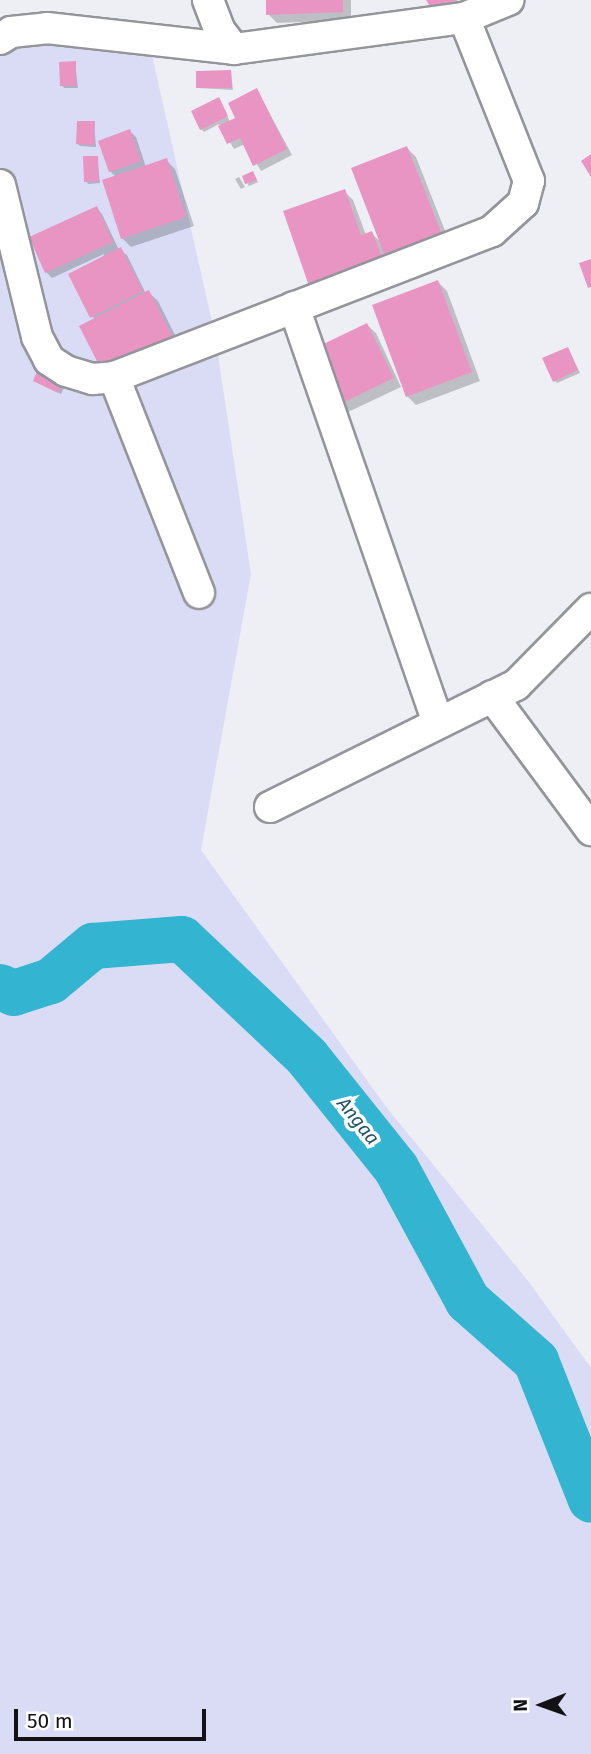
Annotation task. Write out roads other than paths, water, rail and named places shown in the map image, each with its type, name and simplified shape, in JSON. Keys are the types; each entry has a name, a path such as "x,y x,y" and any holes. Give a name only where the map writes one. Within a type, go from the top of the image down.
{"street":[{"path":"208,0 220,31 234,49"},
{"path":"0,39 11,32 47,27 234,49 464,18 508,0"},
{"path":"0,185 37,337 48,360 66,372 93,379 114,377 492,231 523,203 529,181 464,18"},
{"path":"294,307 438,723"},
{"path":"114,377 199,593"},
{"path":"270,807 516,685 591,609"},
{"path":"492,696 591,830"}],"waterway":[{"name":"Angaa","path":"0,987 14,993 51,981 93,946 182,939 307,1057 396,1168 468,1301 536,1361 591,1500"}]}
